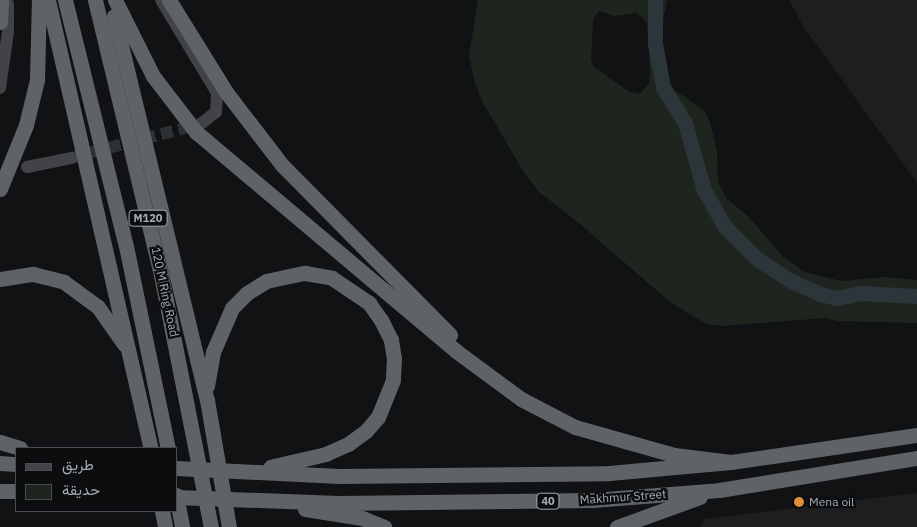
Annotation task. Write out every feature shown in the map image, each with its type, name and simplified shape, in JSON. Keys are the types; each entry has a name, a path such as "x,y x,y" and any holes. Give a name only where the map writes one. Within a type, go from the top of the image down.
{"highway":[{"path":"0,22 1,0"},
{"path":"0,189 26,125 37,80 39,0"},
{"path":"48,0 151,447"},
{"name":"M120","path":"65,0 126,246 168,447"},
{"name":"120 M Ring Road","path":"94,0 162,274 211,527"},
{"path":"110,0 207,400 229,527"},
{"path":"115,0 152,76 196,132 313,233 483,371 547,414 588,432 674,455 731,462"},
{"path":"169,0 226,92 282,165 483,371"},
{"path":"207,400 206,380 223,325 247,293 266,281 305,273 332,278 352,289 382,320 390,340 393,380 386,402 366,431 326,454 251,470"},
{"path":"0,279 33,274 54,278 74,286 106,316 131,357"},
{"name":"Makhmur Street","path":"178,468 251,470 338,476 599,473 731,462 917,435"},
{"path":"0,442 17,447"},
{"name":"Makhmur Street","path":"178,496 338,503 593,500 719,490 917,458"},
{"path":"0,464 15,464"},
{"path":"338,476 338,503"},
{"path":"617,527 719,490"},
{"path":"0,491 15,491"},
{"path":"269,500 362,518 384,527"},
{"path":"178,506 182,527"},
{"path":"162,512 165,527"}],"street":[{"path":"0,88 8,32 8,0"},
{"path":"161,0 218,97 216,112 202,123"},
{"path":"27,167 72,158"}],"shaded area":[{"path":"789,0 917,0 917,183 803,26"},
{"path":"917,493 917,527 700,527 704,519"}],"green space":[{"path":"478,0 667,0 661,32 665,78 668,86 704,110 710,122 717,151 718,182 727,199 749,217 783,257 805,272 841,281 885,277 917,280 917,323 837,321 825,318 723,326 706,324 670,302 580,224 539,192 523,171 482,101 474,80 469,56","holes":["599,11 614,16 637,13 647,22 650,75 649,84 640,94 630,92 594,67 591,60 593,20"]}],"waterway":[{"path":"655,0 655,43 663,87 685,123 704,190 725,227 757,259 789,280 820,294 837,298 861,293 917,296"}],"tunnel":[{"path":"74,157 200,124"}],"place":[{"name":"Mena oil","path":"799,502"}]}
